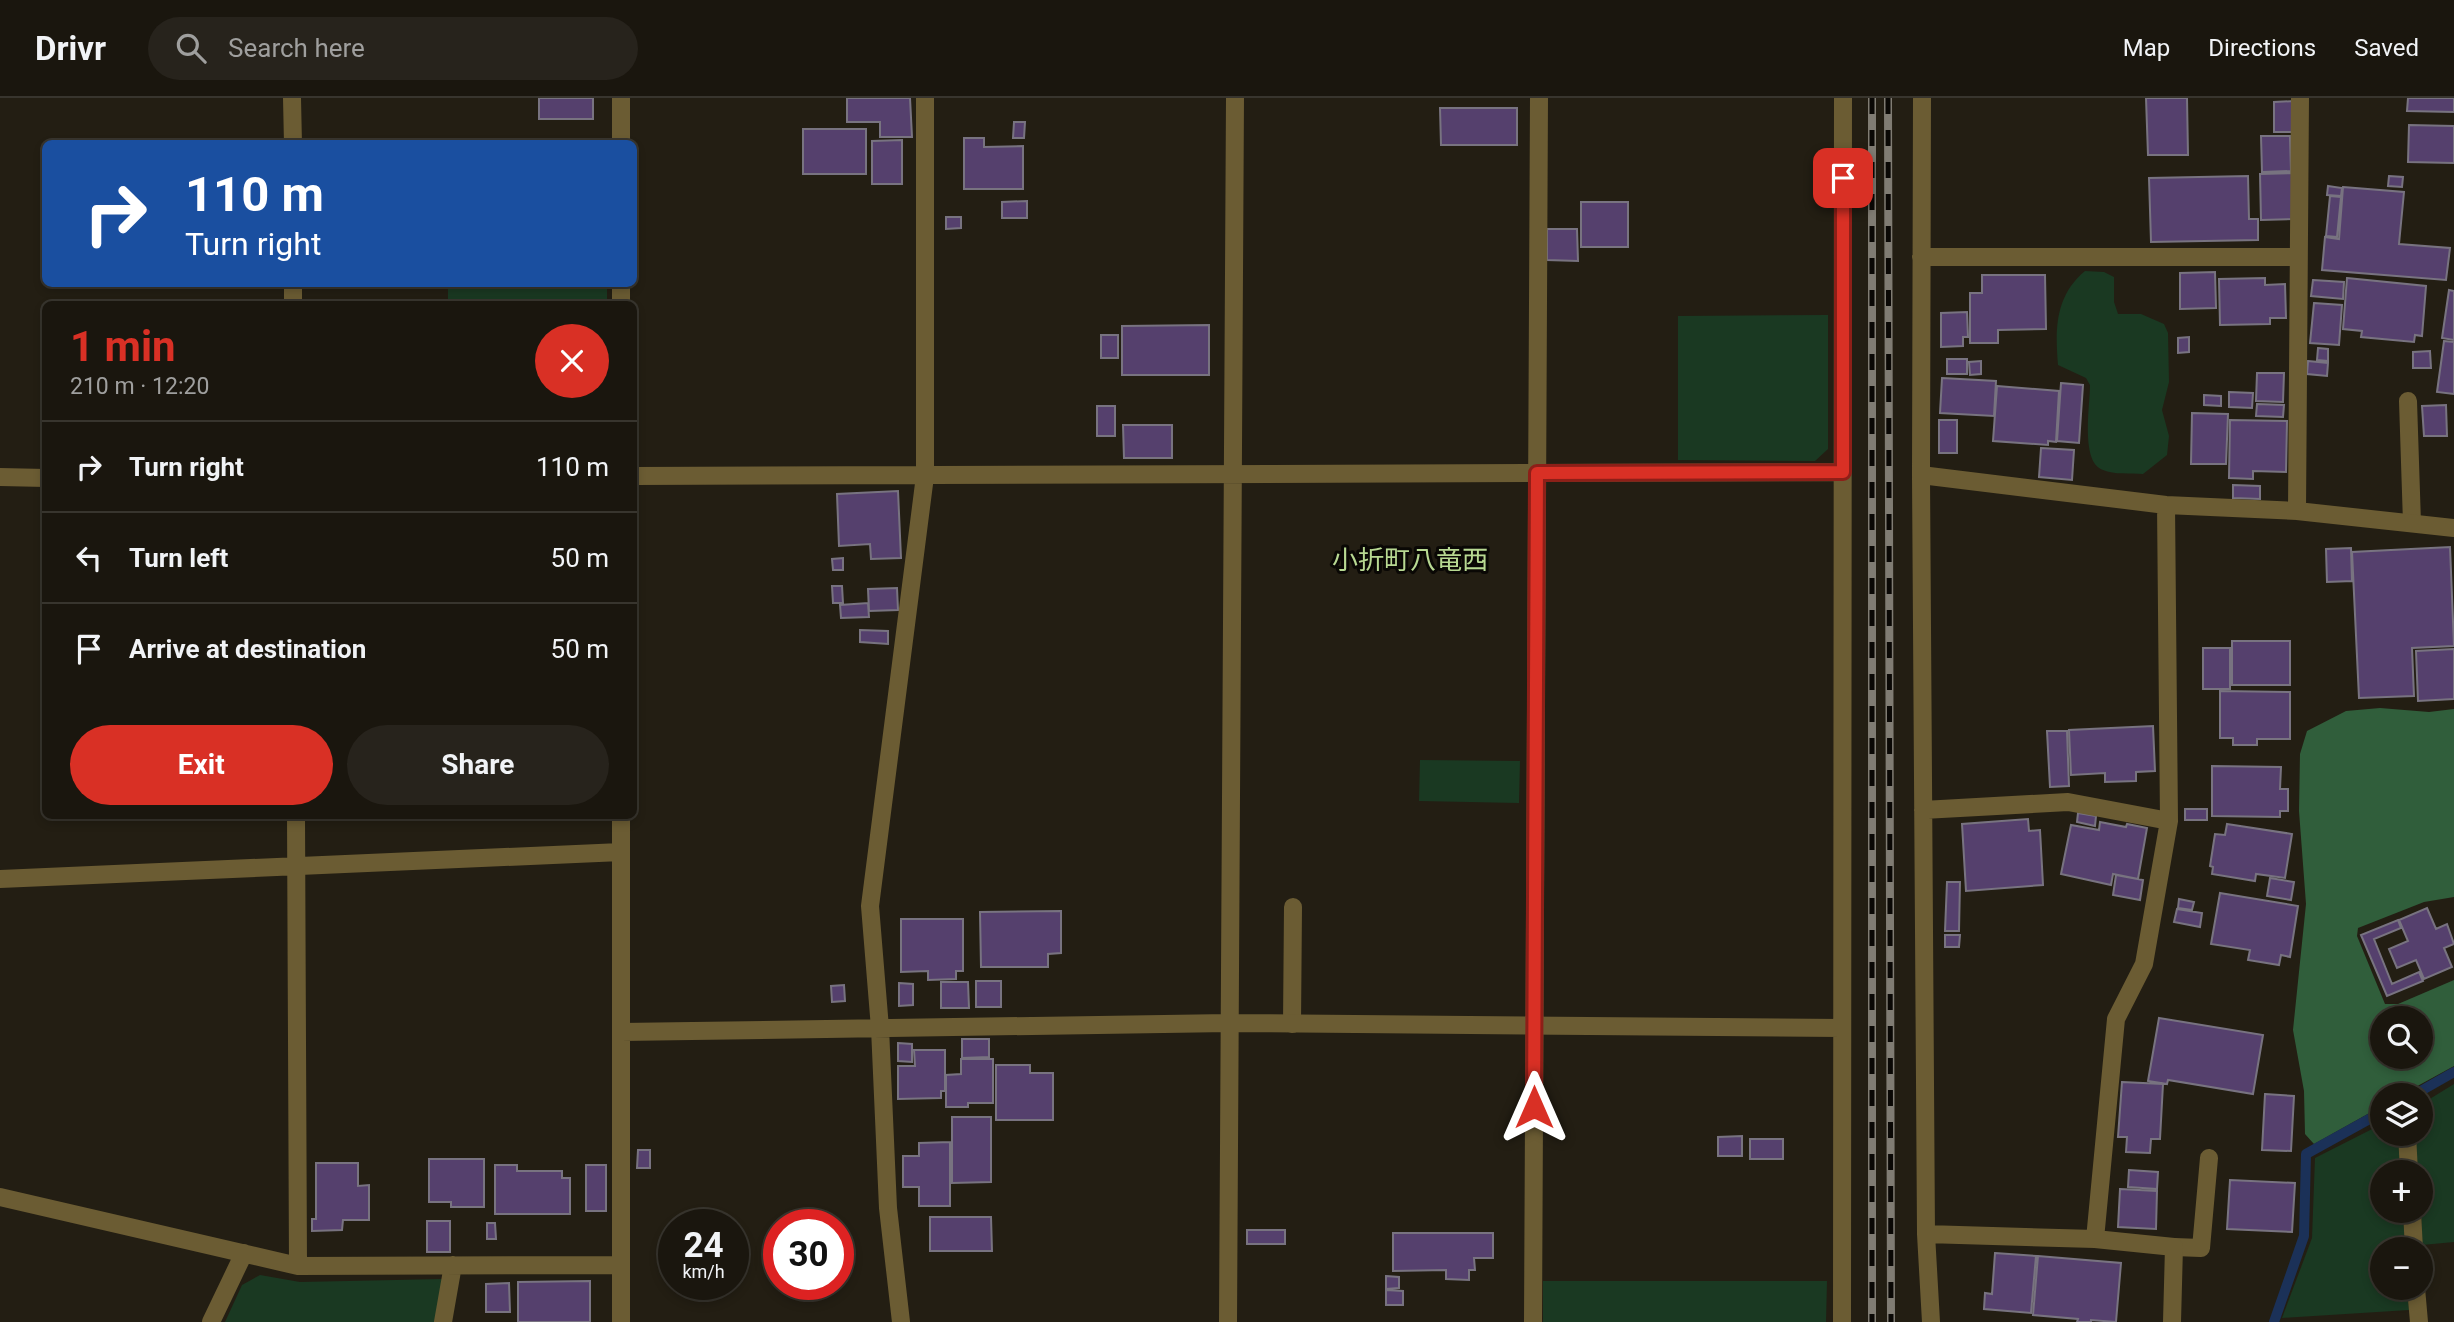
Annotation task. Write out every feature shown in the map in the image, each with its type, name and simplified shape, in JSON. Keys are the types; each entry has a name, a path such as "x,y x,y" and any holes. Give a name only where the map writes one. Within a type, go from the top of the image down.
{"street":[{"path":"292,98 293,140"},
{"path":"621,98 621,140"},
{"path":"901,1322 888,1208 880,1028 870,906 925,476 925,98"},
{"path":"1228,1322 1235,98"},
{"path":"1533,1322 1539,98"},
{"path":"1842,1322 1843,98"},
{"path":"1922,98 1921,475 1926,1234 1931,1322"},
{"path":"2297,511 2300,98"},
{"path":"1921,257 2298,257"},
{"path":"2408,401 2412,523"},
{"path":"637,476 1843,472"},
{"path":"1921,475 2166,505 2297,511 2454,528"},
{"path":"0,477 42,478"},
{"path":"2095,1239 2116,1019 2144,964 2169,821 2166,505"},
{"path":"1923,810 2067,802 2169,821"},
{"path":"296,819 298,1266"},
{"path":"621,819 621,1322"},
{"path":"0,879 621,852"},
{"path":"1292,1024 1293,907"},
{"path":"621,1031 1229,1023 1842,1028"},
{"path":"1926,1234 2095,1239 2201,1248 2209,1158"},
{"path":"0,1197 298,1266 621,1265"},
{"path":"2172,1322 2174,1247"},
{"path":"211,1322 244,1253"},
{"path":"443,1322 453,1265"},
{"path":"2417,1300 2418,1322"}],"green space":[{"path":"2085,271 2104,272 2114,277 2114,302 2118,314 2141,314 2164,324 2168,333 2169,382 2162,410 2169,436 2167,455 2143,474 2112,473 2096,465 2091,456 2088,432 2090,385 2086,378 2058,365 2057,326 2062,302"},
{"path":"448,287 607,287 607,301 448,301"},
{"path":"1828,315 1828,449 1815,461 1678,460 1678,316"},
{"path":"2380,708 2429,712 2454,709 2454,897 2424,902 2358,928 2357,936 2385,1004 2398,1004 2454,980 2454,1066 2423,1083 2370,1083 2370,1113 2314,1144 2305,1134 2304,1091 2293,1030 2306,904 2299,811 2300,754 2307,731 2346,711"},
{"path":"1420,760 1520,761 1519,803 1419,801"},
{"path":"2454,1084 2454,1242 2433,1244 2433,1237 2422,1237 2421,1223 2433,1223 2433,1160 2417,1160 2416,1146 2433,1146 2433,1097"},
{"path":"2370,1130 2370,1146 2399,1146 2399,1160 2370,1160 2370,1223 2404,1223 2404,1237 2370,1237 2370,1300 2409,1300 2409,1310 2282,1318 2312,1238 2315,1158"},
{"path":"260,1275 300,1282 443,1279 435,1322 225,1322 242,1285"},
{"path":"1543,1281 1827,1281 1826,1322 1543,1322"}],"building":[{"path":"539,98 593,98 593,119 539,119"},
{"path":"847,98 910,98 912,137 880,137 880,122 847,122"},
{"path":"2146,98 2187,98 2188,155 2148,155"},
{"path":"2408,98 2454,98 2454,112 2407,111"},
{"path":"2295,101 2293,132 2274,132 2274,102"},
{"path":"1440,108 1517,108 1517,145 1441,145"},
{"path":"1014,122 1025,122 1024,138 1013,138"},
{"path":"2409,125 2454,126 2454,163 2408,162"},
{"path":"803,129 866,129 866,174 803,174"},
{"path":"2261,136 2290,136 2291,171 2262,172"},
{"path":"964,138 984,138 984,147 1023,146 1023,189 964,189"},
{"path":"902,140 902,184 872,184 872,141"},
{"path":"2292,173 2293,219 2261,220 2260,174"},
{"path":"2248,176 2249,219 2258,219 2258,240 2151,242 2149,178"},
{"path":"2389,176 2403,177 2402,187 2388,186"},
{"path":"2328,186 2342,188 2341,196 2327,195"},
{"path":"2343,187 2404,192 2399,244 2450,248 2446,280 2322,270 2325,237 2339,239"},
{"path":"2330,196 2341,197 2337,237 2326,236"},
{"path":"1027,201 1027,218 1002,218 1002,202"},
{"path":"1581,202 1628,202 1628,247 1581,247"},
{"path":"946,217 961,217 961,228 946,229"},
{"path":"1547,229 1577,229 1578,261 1547,260"},
{"path":"2215,272 2216,308 2180,309 2180,273"},
{"path":"1982,275 2045,275 2046,329 1998,330 1998,343 1970,343 1970,293 1982,293"},
{"path":"2265,278 2265,285 2285,284 2286,318 2270,318 2270,324 2220,325 2219,279"},
{"path":"2347,278 2426,286 2422,336 2415,335 2414,342 2361,337 2362,331 2343,329"},
{"path":"2313,280 2344,282 2343,299 2311,296"},
{"path":"2449,290 2454,291 2454,340 2442,338"},
{"path":"2314,303 2342,305 2339,345 2310,343"},
{"path":"1967,312 1968,337 1963,337 1963,346 1941,347 1941,313"},
{"path":"1209,325 1209,375 1122,375 1122,326"},
{"path":"1101,335 1118,335 1118,358 1101,358"},
{"path":"2189,337 2189,352 2178,353 2178,338"},
{"path":"2444,341 2454,342 2454,394 2437,392"},
{"path":"2318,348 2328,349 2328,361 2317,360"},
{"path":"2430,351 2431,368 2413,368 2413,352"},
{"path":"1947,359 1967,359 1967,374 1947,374"},
{"path":"1981,361 1981,374 1970,375 1969,362"},
{"path":"2308,361 2328,363 2327,376 2307,374"},
{"path":"2257,373 2284,373 2283,402 2256,401"},
{"path":"1942,378 1996,381 1994,416 1940,413"},
{"path":"2061,383 2083,385 2079,443 2057,441"},
{"path":"1997,386 2059,391 2056,442 2048,441 2048,445 1993,441"},
{"path":"2229,392 2253,393 2252,408 2229,407"},
{"path":"2204,395 2221,396 2221,406 2204,405"},
{"path":"2257,404 2284,405 2283,417 2256,416"},
{"path":"2446,405 2447,436 2424,436 2422,406"},
{"path":"1097,406 1115,406 1115,436 1097,436"},
{"path":"2192,413 2228,414 2226,464 2191,464"},
{"path":"1939,420 1957,420 1957,453 1939,453"},
{"path":"2230,420 2287,421 2286,472 2253,471 2253,479 2229,478"},
{"path":"1123,425 1172,425 1172,458 1124,458"},
{"path":"2041,448 2074,450 2072,480 2039,477"},
{"path":"2233,485 2260,486 2260,499 2233,498"},
{"path":"898,491 901,558 871,559 870,544 839,546 837,494"},
{"path":"2450,547 2454,646 2412,648 2414,696 2359,698 2352,552"},
{"path":"2351,548 2352,581 2327,582 2326,549"},
{"path":"843,558 843,570 833,570 832,559"},
{"path":"832,586 842,586 843,603 833,603"},
{"path":"897,588 898,610 869,611 868,589"},
{"path":"868,603 869,617 841,618 840,605"},
{"path":"860,630 888,631 888,644 860,642"},
{"path":"2232,641 2290,641 2290,685 2232,685"},
{"path":"2203,648 2230,648 2230,689 2203,689"},
{"path":"2454,649 2454,699 2418,701 2416,651"},
{"path":"2220,691 2290,692 2290,739 2257,739 2257,745 2233,745 2233,738 2220,738"},
{"path":"2153,726 2155,771 2136,772 2136,781 2105,782 2105,773 2071,775 2069,730"},
{"path":"2047,731 2067,731 2069,786 2050,787"},
{"path":"2212,766 2281,767 2280,789 2288,789 2288,811 2280,811 2280,817 2212,816"},
{"path":"2185,809 2207,809 2207,820 2185,820"},
{"path":"2078,813 2096,816 2095,826 2077,822"},
{"path":"2028,819 2029,831 2040,830 2043,885 1966,891 1962,824"},
{"path":"2100,822 2147,828 2138,879 2113,874 2111,885 2061,874 2071,825 2099,830"},
{"path":"2227,824 2292,834 2285,878 2256,874 2255,881 2212,874 2213,867 2210,866 2215,834 2225,835"},
{"path":"2116,875 2143,880 2140,900 2113,895"},
{"path":"2270,878 2294,882 2291,900 2267,896"},
{"path":"1947,882 1960,882 1959,931 1945,931"},
{"path":"2220,893 2298,906 2290,957 2281,955 2279,965 2248,960 2250,950 2211,944"},
{"path":"2179,899 2194,902 2192,910 2178,908"},
{"path":"2427,908 2436,929 2447,924 2454,944 2444,948 2452,967 2424,979 2416,960 2397,968 2389,949 2408,941 2399,920"},
{"path":"2177,909 2202,913 2200,927 2174,922"},
{"path":"1061,911 1061,953 1048,954 1048,967 981,967 980,912"},
{"path":"901,919 963,919 963,971 956,971 956,979 928,980 928,971 901,972"},
{"path":"2398,920 2401,928 2374,939 2392,984 2419,972 2423,981 2387,996 2361,935"},
{"path":"1945,935 1960,935 1959,947 1945,947"},
{"path":"976,981 1001,981 1001,1007 976,1007"},
{"path":"941,982 968,982 969,1008 941,1008"},
{"path":"899,983 913,984 913,1005 899,1006"},
{"path":"844,985 845,1001 832,1002 831,986"},
{"path":"2159,1018 2263,1035 2253,1094 2168,1080 2167,1084 2148,1081"},
{"path":"962,1039 989,1039 989,1057 962,1058"},
{"path":"898,1043 912,1044 912,1062 898,1061"},
{"path":"914,1050 945,1050 945,1091 941,1091 941,1098 898,1099 898,1066 915,1066"},
{"path":"961,1059 993,1059 993,1103 968,1103 968,1107 946,1107 946,1075 961,1074"},
{"path":"996,1065 1030,1065 1030,1073 1053,1073 1053,1120 996,1120"},
{"path":"2122,1082 2163,1084 2160,1139 2151,1139 2150,1153 2126,1152 2127,1137 2118,1137"},
{"path":"2265,1094 2294,1096 2291,1151 2262,1150"},
{"path":"952,1117 991,1117 991,1182 952,1183"},
{"path":"1742,1136 1742,1156 1718,1156 1718,1137"},
{"path":"1750,1139 1783,1139 1783,1159 1750,1159"},
{"path":"950,1142 950,1206 919,1206 919,1187 903,1187 903,1156 919,1156 919,1143"},
{"path":"638,1150 650,1150 650,1168 637,1168"},
{"path":"429,1159 484,1159 484,1207 451,1207 451,1202 429,1202"},
{"path":"316,1163 358,1163 358,1186 369,1185 369,1220 343,1220 342,1230 312,1231 312,1219 316,1219"},
{"path":"495,1165 517,1165 517,1171 562,1171 562,1178 570,1178 570,1214 495,1214"},
{"path":"586,1165 606,1165 606,1211 586,1211"},
{"path":"2129,1170 2158,1172 2157,1189 2128,1187"},
{"path":"2230,1180 2295,1183 2292,1232 2227,1229"},
{"path":"2120,1189 2157,1191 2156,1229 2118,1227"},
{"path":"930,1217 991,1217 992,1251 930,1251"},
{"path":"427,1221 450,1221 450,1252 427,1252"},
{"path":"487,1223 495,1223 496,1239 487,1239"},
{"path":"1247,1230 1285,1230 1285,1244 1247,1244"},
{"path":"1393,1233 1493,1233 1493,1258 1474,1258 1475,1270 1469,1270 1469,1280 1446,1279 1446,1270 1393,1271"},
{"path":"1995,1253 2036,1256 2031,1313 1984,1309 1985,1293 1992,1294"},
{"path":"2038,1256 2121,1263 2116,1322 2077,1322 2078,1319 2033,1315"},
{"path":"1386,1276 1399,1277 1399,1288 1386,1289"},
{"path":"590,1281 590,1322 518,1322 518,1282"},
{"path":"509,1283 510,1312 486,1312 486,1284"},
{"path":"1386,1290 1403,1291 1403,1305 1386,1305"}],"waterway":[{"path":"2433,1084 2454,1072"},
{"path":"2274,1322 2304,1236 2306,1154 2370,1119"}],"railway":[{"path":"1872,98 1872,1322"},
{"path":"1888,98 1891,1322"}],"district":[{"name":"小折町八竜西","path":"1410,560"}],"route":[{"path":"1534,1107 1537,473 1843,472 1843,178"}]}
